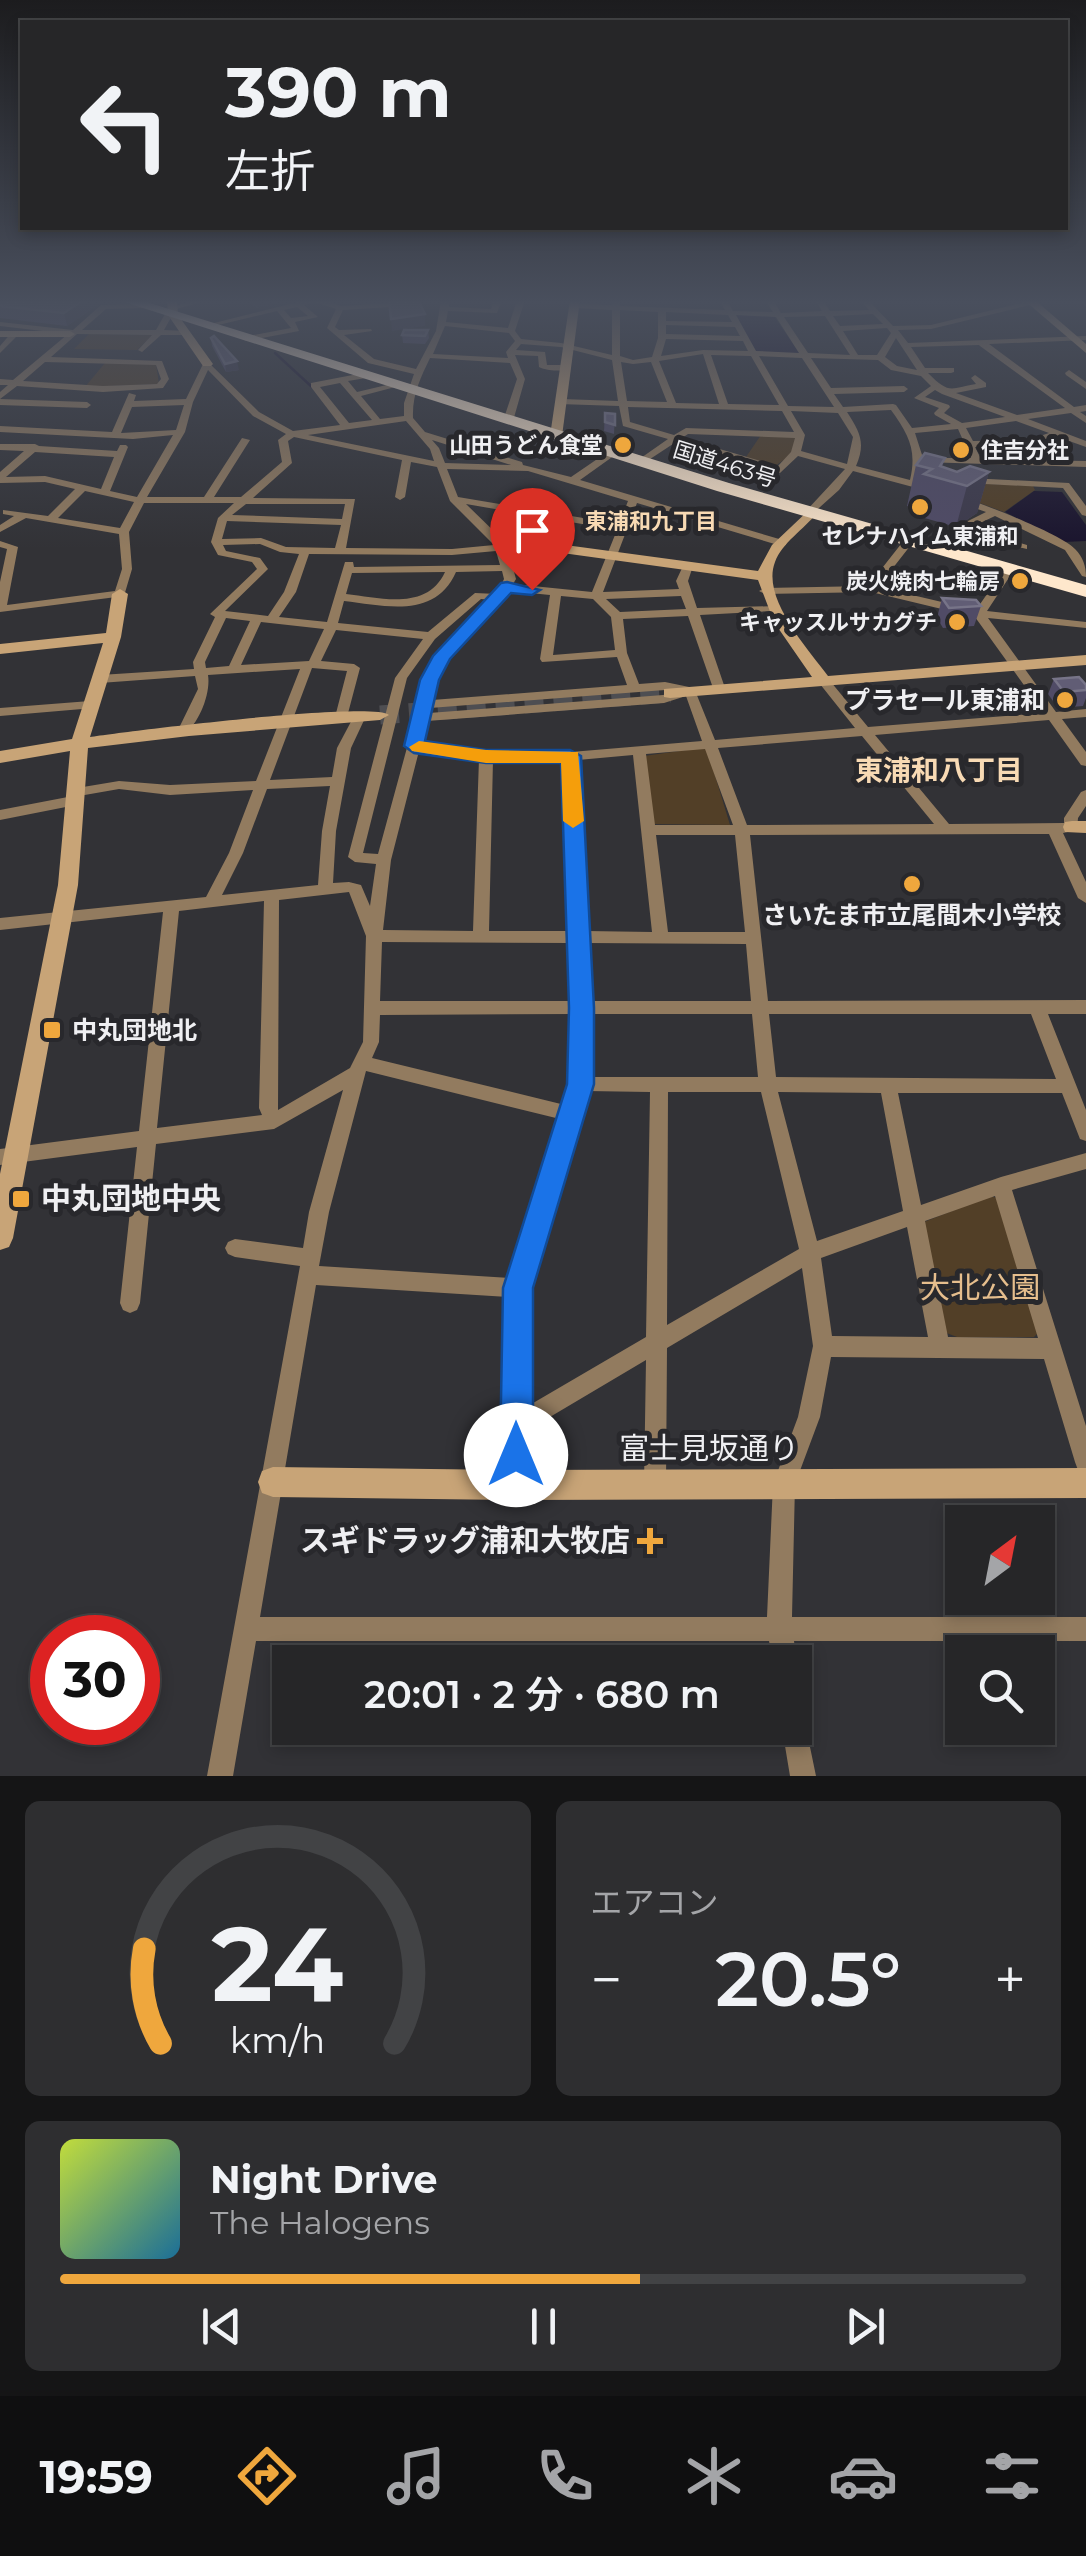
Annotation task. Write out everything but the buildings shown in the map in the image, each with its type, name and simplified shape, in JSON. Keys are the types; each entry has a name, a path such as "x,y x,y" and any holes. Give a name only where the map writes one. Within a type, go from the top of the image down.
{"highway":[{"name":"国道463号","path":"386,383 909,541 1017,557 1086,591"}],"street":[{"path":"7,383 97,389 162,383"},
{"path":"61,386 64,383"},
{"path":"0,1238 8,1156 62,917 80,742 113,637 127,570 124,532 138,500 180,432 198,383"},
{"path":"226,383 256,414 292,434 444,466 521,469 782,543"},
{"path":"326,383 314,385 345,425"},
{"path":"344,383 377,420"},
{"path":"355,395 403,388 409,383"},
{"path":"508,422 520,383"},
{"path":"556,436 564,383"},
{"path":"618,383 626,424 780,470 796,453 800,435 771,383"},
{"path":"664,383 672,404"},
{"path":"716,383 724,406"},
{"path":"825,383 858,437 858,452 853,467 770,558 764,583 773,608 822,680 946,830"},
{"path":"934,383 1010,417 1086,444"},
{"path":"562,402 893,408 941,389 983,385 981,383"},
{"path":"1035,383 1086,420"},
{"path":"0,399 15,384"},
{"path":"115,435 136,387"},
{"path":"220,1776 319,1212 358,1068 371,1042 374,936 384,860 430,680 442,656 504,592 508,568 500,544 454,499 444,466 408,418 403,388"},
{"path":"71,432 97,389"},
{"path":"831,391 904,389"},
{"path":"881,390 910,431 918,460 912,483"},
{"path":"0,399 87,406"},
{"path":"914,401 946,407 938,413 961,426 978,462"},
{"path":"129,404 189,402"},
{"path":"910,431 1086,408"},
{"path":"408,418 292,434 284,440 288,463 223,518 216,542 222,553 256,560 263,569 216,614 432,636"},
{"path":"641,462 686,431 717,427 800,435"},
{"path":"0,429 130,436 180,432"},
{"path":"0,479 50,432"},
{"path":"423,434 519,464 521,469"},
{"path":"969,444 1029,444 1056,434"},
{"path":"106,490 130,436"},
{"path":"1070,438 1072,464"},
{"path":"207,500 245,440"},
{"path":"0,447 119,454"},
{"path":"796,453 912,483 995,512 1069,548 1084,567"},
{"path":"572,481 612,454"},
{"path":"400,496 407,458"},
{"path":"918,460 1086,472"},
{"path":"1053,468 1086,464"},
{"path":"1053,468 1086,513"},
{"path":"0,479 45,479 138,500 352,502 346,522 348,570 332,625 284,722 233,861 212,900"},
{"path":"956,481 1066,485"},
{"path":"50,520 82,488"},
{"path":"454,499 623,528"},
{"path":"596,596 634,499"},
{"path":"7,512 124,532"},
{"path":"995,512 970,524 999,540 1017,557"},
{"path":"0,529 24,515"},
{"path":"223,518 346,522"},
{"path":"980,614 1033,530"},
{"path":"216,542 261,541 284,550 305,551 452,552 500,544 688,566 764,583 871,589 980,614 1086,625"},
{"path":"871,589 909,541"},
{"path":"0,544 13,547 0,609 120,594"},
{"path":"272,619 290,592 305,551"},
{"path":"688,566 682,581 719,688"},
{"path":"348,570 508,568"},
{"path":"341,597 414,604 441,588 451,571"},
{"path":"384,860 355,856 395,696 410,662 432,636 479,595 685,592"},
{"path":"556,593 546,659 621,654"},
{"path":"596,596 617,616 621,654 635,689"},
{"path":"617,616 773,608"},
{"path":"184,730 204,688 199,662 222,614"},
{"path":"980,614 1086,762"},
{"path":"233,670 257,618"},
{"path":"0,649 113,637"},
{"path":"670,693 1086,660"},
{"path":"100,679 311,664 354,668 325,888"},
{"path":"422,712 666,686 690,691"},
{"path":"422,712 664,699 690,691"},
{"path":"690,691 742,830 768,1086 810,1253 823,1346 809,1417 784,1484 782,1645"},
{"path":"0,712 90,705"},
{"path":"414,746 486,756 570,756 1086,713"},
{"path":"0,756 184,730 380,715"},
{"path":"639,750 661,938"},
{"path":"481,936 486,756"},
{"path":"516,1485 518,1288 580,1084 579,937 570,756"},
{"path":"0,815 119,785 170,790 338,780"},
{"path":"1086,794 1071,818 1086,898"},
{"path":"648,830 1071,828"},
{"path":"0,924 325,888 356,889 374,936"},
{"path":"272,895 268,1108 274,1121"},
{"path":"130,1302 172,904"},
{"path":"374,936 754,938"},
{"path":"1037,1007 1086,1133"},
{"path":"372,1008 1086,1007"},
{"path":"8,1156 274,1121 358,1068 571,1114"},
{"path":"580,1084 1067,1086"},
{"path":"655,1485 658,1085"},
{"path":"888,1086 940,1347"},
{"path":"517,1424 810,1253 1001,1185 1086,1160"},
{"path":"1001,1185 1086,1462"},
{"path":"235,1248 310,1267 518,1288"},
{"path":"823,1346 1051,1349"},
{"name":"富士見坂通り","path":"273,1482 1086,1483"},
{"path":"248,1630 1086,1629"},
{"path":"798,1745 803,1776"}],"green space":[{"path":"88,383 159,384 85,387"},
{"path":"761,435 797,437 791,455 775,466 746,457"},
{"path":"964,483 1033,486 1035,490 1004,512 953,493"},
{"path":"707,749 730,825 652,824 644,756"},
{"name":"大北公園","path":"990,1196 997,1198 1039,1332 1034,1337 957,1337 944,1332 924,1222"}],"shaded area":[{"path":"1034,491 1062,492 1086,525 1086,541 1063,542 1005,512"}],"waterway":[{"path":"308,383 312,387"}],"tunnel":[{"path":"380,715 670,693"}],"slow traffic":[{"path":"419,747 486,756 570,756 573,821"}],"place":[{"name":"山田うどん食堂","path":"623,445"},
{"name":"住吉分社","path":"961,450"},
{"name":"セレナハイム東浦和","path":"920,507"},
{"name":"炭火焼肉七輪房","path":"1020,581"},
{"name":"キャッスルサカグチ","path":"957,622"},
{"name":"プラセール東浦和","path":"1065,700"},
{"name":"さいたま市立尾間木小学校","path":"912,884"},
{"name":"中丸団地北","path":"52,1030"},
{"name":"中丸団地中央","path":"21,1199"},
{"name":"スギドラッグ浦和大牧店","path":"650,1541"}],"district":[{"name":"東浦和九丁目","path":"651,521"},
{"name":"東浦和八丁目","path":"939,770"}],"route":[{"path":"516,1455 518,1288 580,1084 581,1008 570,756 486,756 414,746 430,680 442,656 501,598 507,587 532,590"}]}
